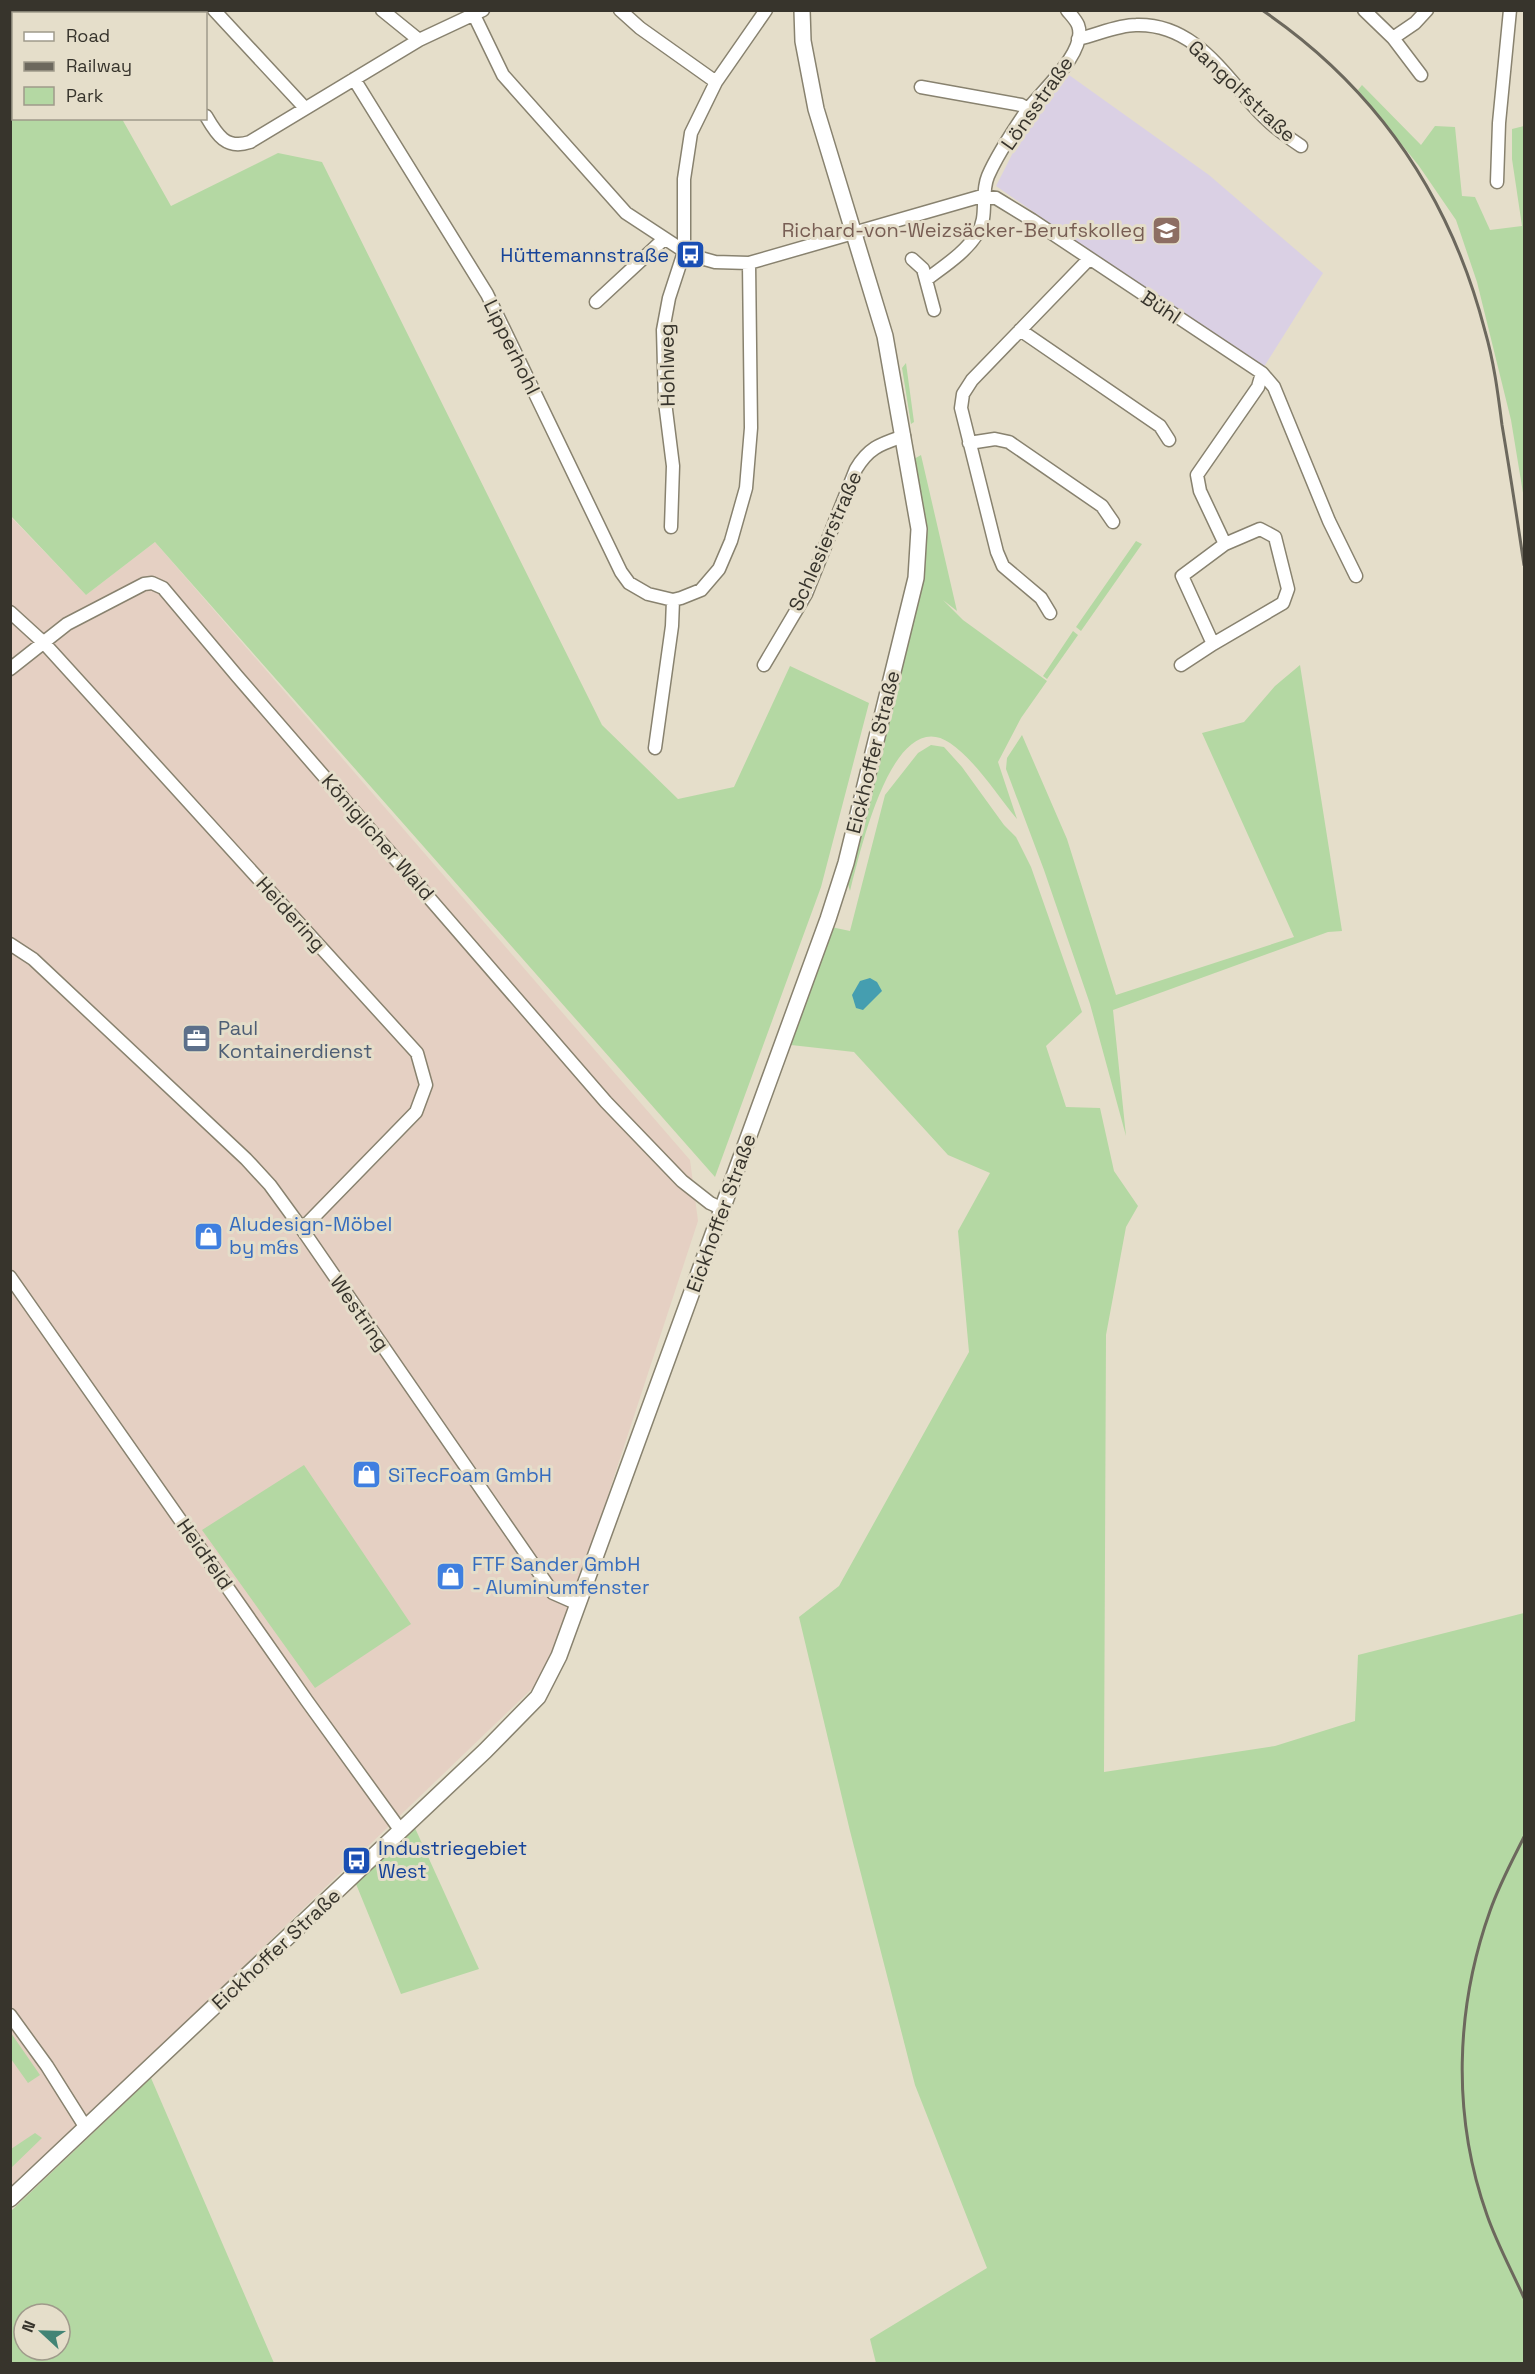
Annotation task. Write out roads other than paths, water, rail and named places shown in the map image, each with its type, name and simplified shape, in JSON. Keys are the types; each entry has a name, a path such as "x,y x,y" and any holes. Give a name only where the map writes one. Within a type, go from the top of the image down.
{"main road":[{"name":"Eickhoffer Straße","path":"10,2199 401,1831 538,1696 554,1668 578,1604 837,894 916,579 919,529 885,336 816,109 803,41 802,10"}],"street":[{"path":"214,10 305,108"},
{"path":"382,10 419,40"},
{"path":"620,10 640,28 716,82"},
{"name":"Hohlweg","path":"671,527 673,466 665,402 663,330 669,298 684,252 684,179 691,134 716,82 766,10"},
{"name":"Lönsstraße","path":"982,196 988,177 1028,109 1064,70 1078,39 1079,26 1067,10"},
{"path":"1364,10 1393,38 1422,75"},
{"path":"1393,38 1415,23 1426,10"},
{"path":"1497,182 1499,123 1510,10"},
{"path":"207,118 217,135 230,144 242,144 258,138 419,40 478,13 503,75 532,109 626,213 684,252 715,261 749,263 982,196 983,221 978,234 957,256 926,280"},
{"name":"Gangolfstraße","path":"1078,39 1136,25 1165,28 1188,38 1215,60 1265,119 1301,146"},
{"name":"Lipperhohl","path":"354,79 487,294 621,572 629,583 648,594 673,600"},
{"path":"921,87 1021,105 1028,109"},
{"name":"Bühl","path":"982,196 996,198 1032,220 1262,373 1274,387 1329,521 1356,576"},
{"path":"596,302 664,239"},
{"path":"912,259 923,269 934,310"},
{"path":"1050,613 1041,598 1003,566 997,552 961,408 963,394 972,380 1089,259"},
{"path":"655,748 672,626 673,600 701,590 719,569 731,541 746,488 751,428 749,263"},
{"path":"1020,330 1160,426 1169,440"},
{"path":"1225,544 1200,491 1197,475 1258,387 1262,373"},
{"name":"Schlesierstraße","path":"764,665 806,594 856,469 865,454 904,436"},
{"path":"969,443 996,439 1009,442 1102,506 1113,522"},
{"path":"1181,665 1283,603 1288,589 1275,537 1260,529 1225,544 1182,576 1213,644"},
{"name":"Königlicher Wald","path":"10,669 67,624 144,584 152,583 163,588 606,1102 682,1181 710,1203 723,1209"},
{"name":"Heidering","path":"10,612 44,643 417,1053 426,1085 416,1112 302,1229"},
{"name":"Westring","path":"10,944 33,959 246,1159 270,1185 553,1593 578,1604"},
{"name":"Heidfeld","path":"10,1277 307,1701 401,1831"},
{"path":"10,2015 47,2066 86,2128"}],"water":[{"path":"870,978 877,982 882,991 863,1010 856,1008 852,995 860,981"}],"railway":[{"path":"1262,10 1341,74 1374,111 1404,150 1430,191 1452,235 1470,282 1491,354 1524,565"},
{"path":"1524,1837 1497,1892 1478,1948 1464,2024 1462,2063 1463,2102 1476,2178 1491,2226 1524,2298"}],"place":[{"name":"Richard-von-Weizsäcker-Berufskolleg","path":"1166,230"},
{"name":"Hüttemannstraße","path":"690,255"},
{"name":"Paul Kontainerdienst","path":"197,1039"},
{"name":"Aludesign-Möbel by m&s","path":"208,1236"},
{"name":"SiTecFoam GmbH","path":"367,1475"},
{"name":"FTF Sander GmbH - Aluminumfenster","path":"451,1576"},
{"name":"Industriegebiet West","path":"357,1860"}]}
